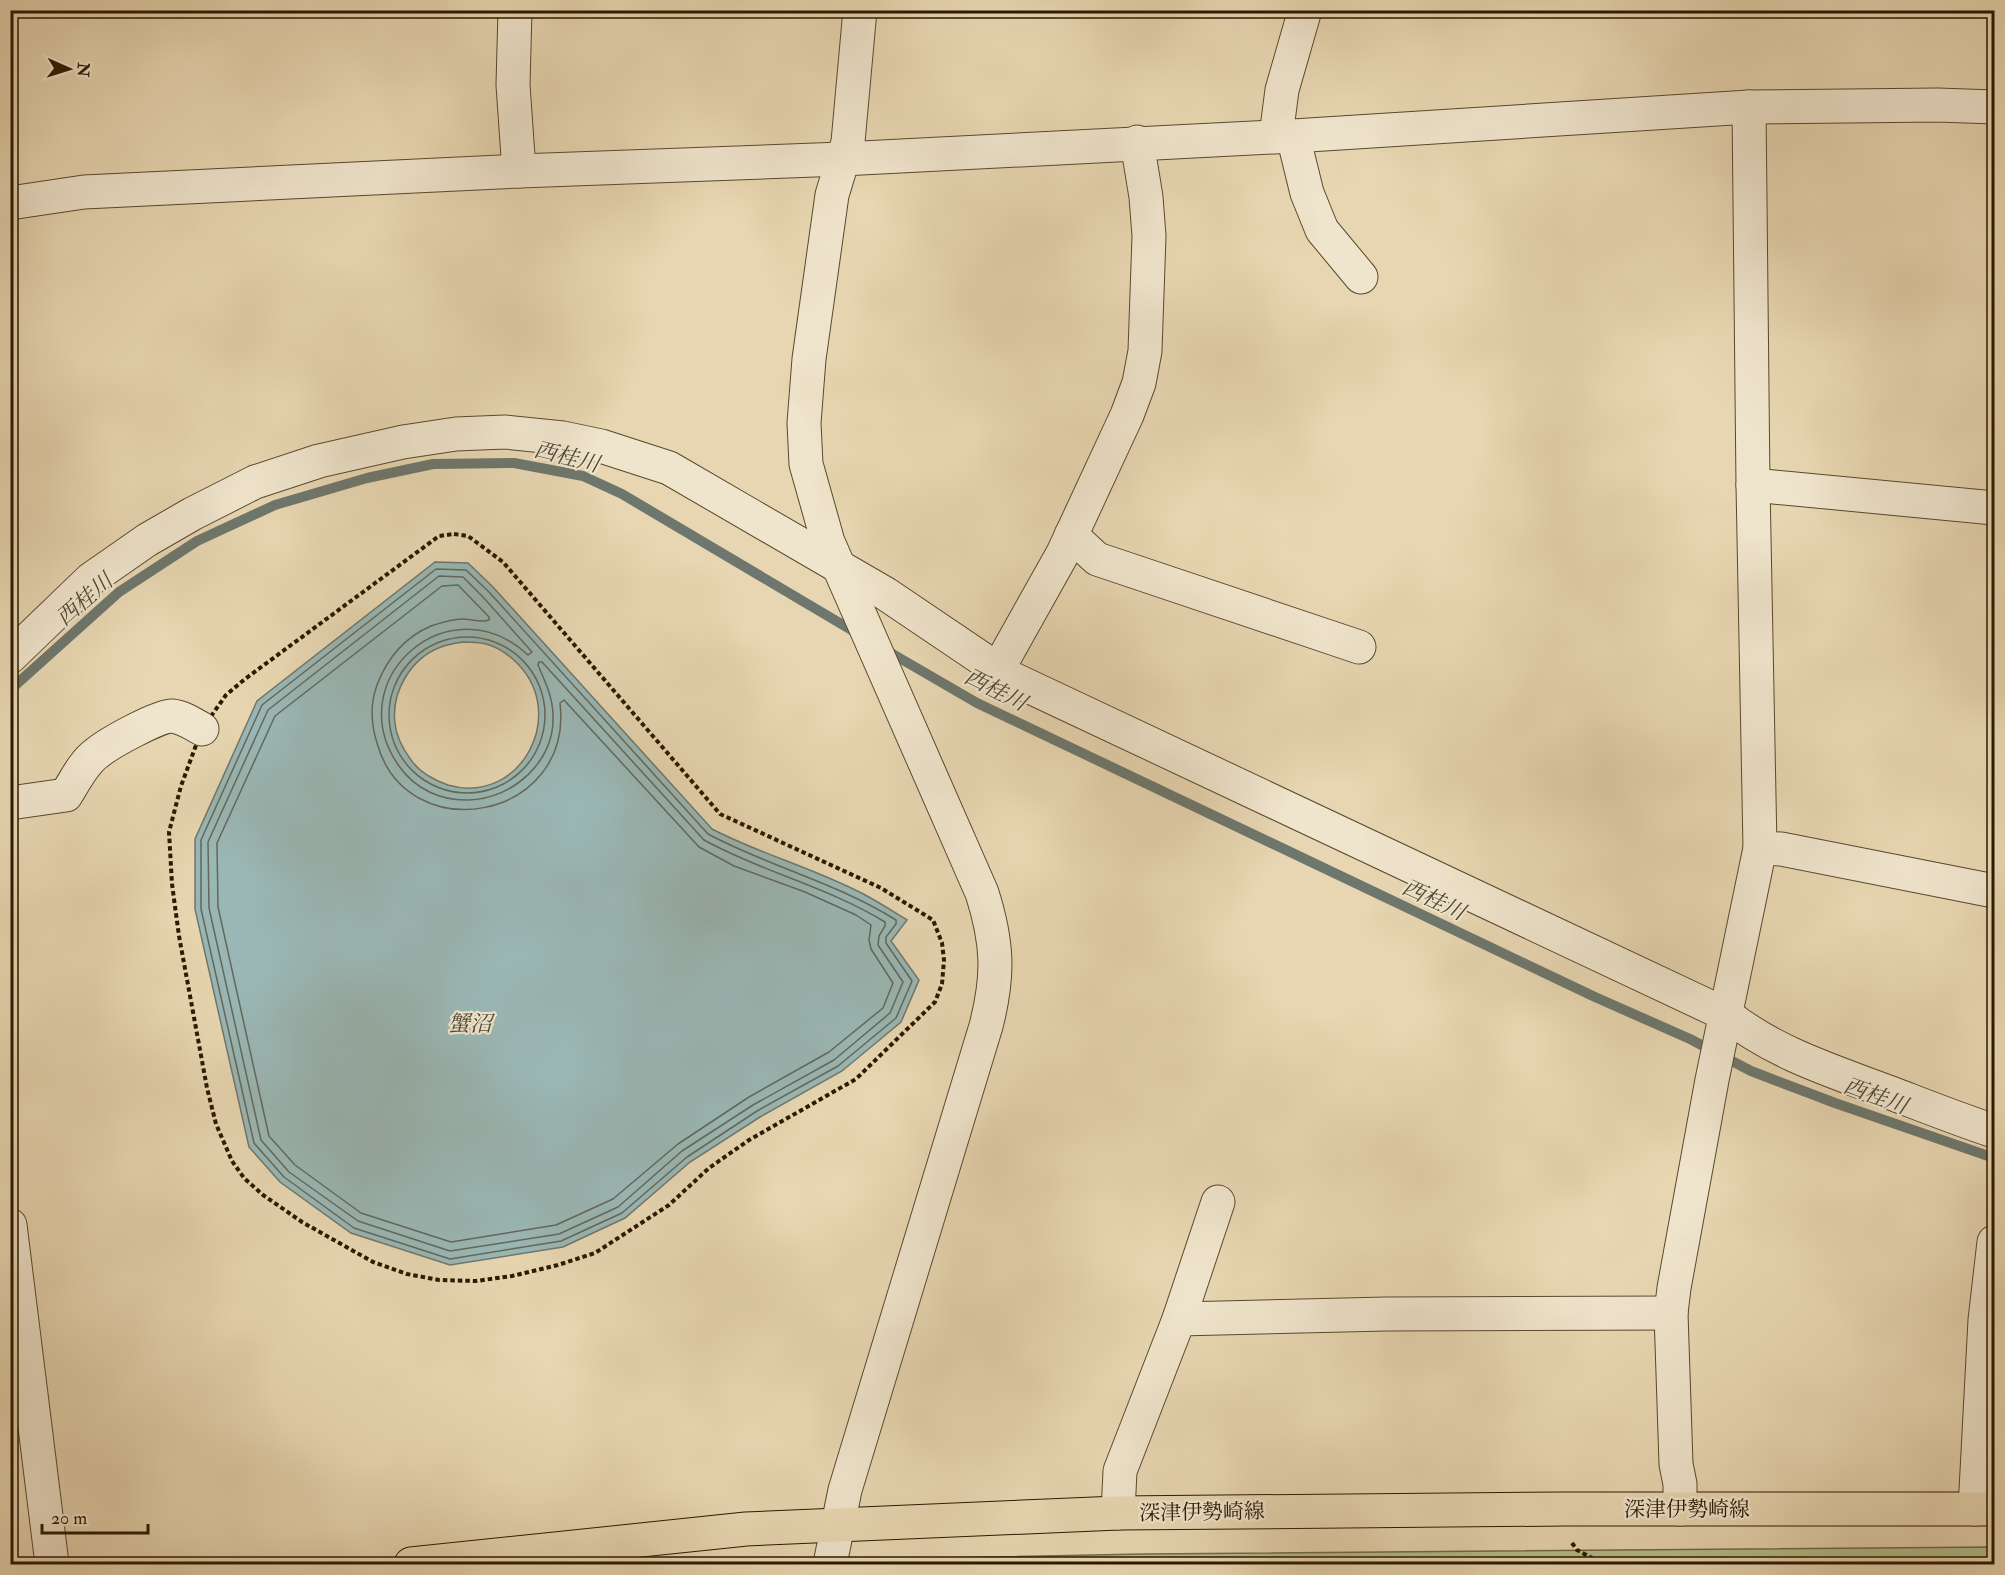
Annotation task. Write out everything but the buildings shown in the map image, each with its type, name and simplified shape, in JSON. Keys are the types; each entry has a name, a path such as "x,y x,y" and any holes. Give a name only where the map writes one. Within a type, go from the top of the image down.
{"main road":[{"name":"深津伊勢崎線","path":"411,1564 746,1529 1118,1513 1985,1509"}],"street":[{"path":"515,10 513,85 519,171"},
{"path":"830,1564 844,1490 986,1026 992,1002 996,962 991,921 982,893 828,542 812,488 804,446 809,358 832,195 848,142 860,10"},
{"path":"1305,10 1282,90 1284,136 1322,230 1361,277"},
{"path":"10,203 84,192 519,171 842,159 1284,136 1749,108 1938,105 1995,107"},
{"path":"1680,1509 1680,1484 1676,1464 1671,1313 1674,1288 1712,1080 1760,848 1749,108"},
{"path":"998,669 1071,535 1127,415 1139,383 1145,351 1149,236 1146,197 1137,142"},
{"path":"10,657 91,579 147,540 255,482 319,462 403,442 456,434 505,432 563,438 600,446 669,468 844,577 886,594 1009,677 1725,1022 1747,1030 1773,1045 1830,1070 1995,1131"},
{"path":"1753,485 1995,508"},
{"path":"1071,535 1097,560 1359,647"},
{"path":"10,803 66,795 96,753 152,721 174,716 187,720 202,729"},
{"path":"1760,848 1781,849 1995,891"},
{"path":"1118,1513 1119,1471 1179,1319 1218,1202"},
{"path":"10,1225 52,1564"},
{"path":"1985,1509 1985,1320 1995,1242"},
{"path":"1179,1319 1386,1314 1671,1313"}],"path":[{"path":"454,534 468,536 503,562 720,814 881,888 933,920 942,943 944,960 942,984 935,1002 856,1079 749,1140 709,1168 669,1205 595,1253 523,1273 476,1281 439,1280 407,1274 373,1262 333,1240 262,1195 244,1178 232,1161 216,1124 207,1088 179,936 172,884 169,832 181,786 202,729 226,695 245,679 439,536 454,534"},
{"path":"1566,1534 1577,1550 1603,1564"}],"green space":[{"path":"1994,1547 1994,1564 885,1564 890,1559 1144,1554"}],"water":[{"name":"蟹沼","path":"435,562 468,563 493,587 712,829 750,847 848,886 907,920 891,941 919,980 901,1022 842,1071 760,1117 690,1162 625,1218 563,1247 450,1265 351,1233 280,1182 249,1147 195,909 195,839 257,701","holes":["466,642 490,645 514,660 532,684 538,707 537,730 529,751 515,769 496,782 474,788 448,785 423,772 408,756 397,733 395,723 396,700 412,668 430,652 446,645"]}],"waterway":[{"name":"西桂川","path":"10,690 119,592 197,541 275,505 367,478 433,464 514,463 583,476 622,494 860,635"},
{"name":"西桂川","path":"884,649 977,703 1595,997 1690,1039 1751,1071 1835,1103 1994,1158"}]}
